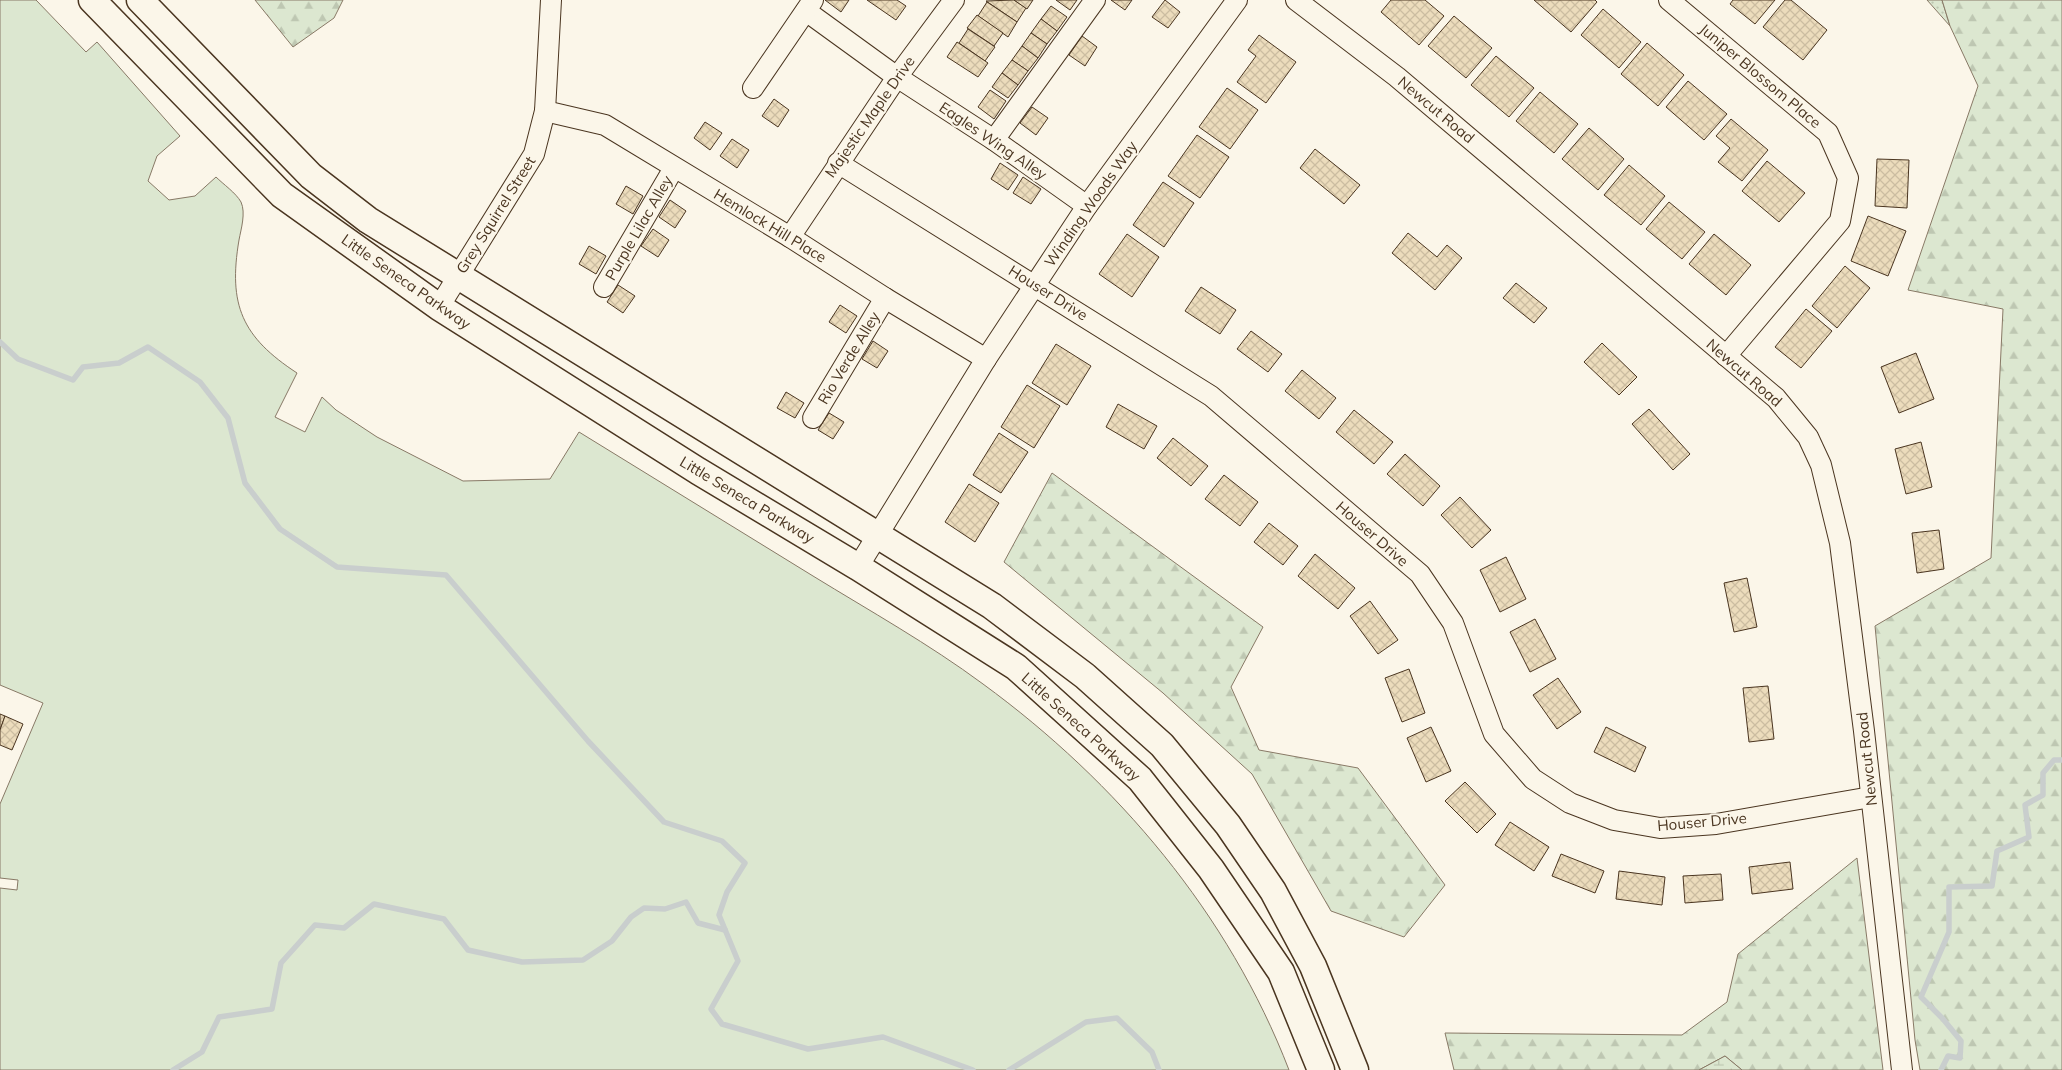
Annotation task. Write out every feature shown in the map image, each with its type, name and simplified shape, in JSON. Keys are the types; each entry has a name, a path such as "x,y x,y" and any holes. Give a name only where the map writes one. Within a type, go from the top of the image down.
{"main road":[{"name":"Little Seneca Parkway","path":"92,0 282,195 439,307 698,471 858,567 1016,667 1140,778 1211,869 1281,972 1321,1070"},
{"name":"Little Seneca Parkway","path":"140,0 311,176 368,220 992,606 1085,676 1162,745 1228,825 1273,891 1314,966 1355,1070"}],"street":[{"name":"Grey Squirrel Street","path":"439,307 534,154 545,111 551,0"},
{"name":"Majestic Maple Drive","path":"790,237 897,77 954,0"},
{"path":"994,140 1094,0"},
{"name":"Winding Woods Way","path":"858,567 986,359 1087,206 1237,0"},
{"name":"Newcut Road","path":"1296,0 1397,77 1776,398 1808,437 1821,464 1840,543 1902,1070"},
{"name":"Juniper Blossom Place","path":"1669,0 1828,133 1848,178 1840,220 1726,356"},
{"name":"Eagles Wing Alley","path":"809,6 897,77 994,140 1087,206"},
{"path":"752,88 809,6"},
{"name":"Hemlock Hill Place","path":"545,111 605,125 986,359"},
{"name":"Houser Drive","path":"838,163 1211,396 1420,574 1453,623 1494,734 1533,780 1570,803 1614,820 1660,828 1716,824 1871,796"},
{"name":"Purple Lilac Alley","path":"604,287 674,168"},
{"name":"Rio Verde Alley","path":"813,418 885,298"}],"green space":[{"path":"0,0 36,0 86,52 97,42 180,136 157,156 148,181 169,200 195,196 216,177 241,202 243,216 236,263 236,283 238,301 243,317 263,346 278,360 297,373 275,417 305,432 322,397 336,410 377,437 463,481 550,479 579,432 921,641 963,669 1032,722 1079,764 1123,808 1164,855 1201,905 1235,958 1264,1013 1289,1070 0,1070 0,888 17,890 18,880 0,878 0,804 43,703 0,685"},
{"path":"255,0 343,0 334,18 293,47"},
{"path":"1927,0 1942,0 1950,26"},
{"path":"1942,0 2062,0 2062,1070 1920,1070 1915,1040 1875,626 1991,558 2003,309 1908,290 1978,86 1950,26"},
{"path":"1052,473 1263,627 1231,687 1259,750 1358,768 1445,885 1404,937 1331,911 1252,774 1163,693 1004,562"},
{"path":"1857,858 1883,1070 1742,1070 1725,1056 1699,1070 1454,1070 1445,1033 1682,1035 1727,1002 1738,954"},
{"path":"1725,1056 1742,1070 1699,1070"}],"building":[{"path":"825,0 849,0 841,12"},
{"path":"867,0 897,0 906,6 896,20"},
{"path":"1014,0 1026,8 1017,22 986,1"},
{"path":"1014,0 1033,0 1027,9"},
{"path":"1056,0 1077,0 1070,10"},
{"path":"1111,0 1132,0 1125,10"},
{"path":"1165,0 1180,12 1168,28 1152,17"},
{"path":"1391,0 1425,0 1444,16 1419,45 1381,12"},
{"path":"1534,0 1595,0 1597,2 1571,32"},
{"path":"1733,0 1775,0 1755,24 1730,4"},
{"path":"1785,0 1791,0 1827,30 1803,60 1763,27"},
{"path":"987,2 1017,22 1008,37 978,16"},
{"path":"1051,6 1067,17 1057,31 1041,19"},
{"path":"1603,9 1641,42 1619,68 1581,35"},
{"path":"977,15 1003,33 994,46 967,28"},
{"path":"1454,16 1492,48 1466,78 1428,46"},
{"path":"1041,19 1057,31 1047,44 1031,33"},
{"path":"968,29 995,47 985,61 959,43"},
{"path":"1031,33 1047,44 1038,58 1022,46"},
{"path":"1259,35 1296,62 1266,103 1237,82 1256,56 1248,50"},
{"path":"1082,36 1097,47 1085,66 1069,55"},
{"path":"957,42 988,63 978,77 947,57"},
{"path":"1647,43 1684,75 1658,106 1621,74"},
{"path":"1022,46 1038,58 1028,71 1012,60"},
{"path":"1496,56 1534,88 1509,117 1471,85"},
{"path":"1012,60 1028,71 1018,85 1002,73"},
{"path":"1002,73 1018,85 1008,98 992,87"},
{"path":"1688,81 1727,114 1704,140 1666,107"},
{"path":"1227,88 1258,110 1230,149 1199,127"},
{"path":"990,90 1006,101 994,119 978,107"},
{"path":"1540,92 1578,124 1554,153 1516,121"},
{"path":"774,99 789,110 778,127 762,116"},
{"path":"1032,107 1048,118 1036,135 1020,123"},
{"path":"1731,119 1768,150 1742,181 1718,162 1730,148 1716,136"},
{"path":"705,122 722,133 710,150 694,138"},
{"path":"1589,128 1624,159 1598,190 1562,159"},
{"path":"1197,135 1229,157 1200,198 1168,176"},
{"path":"732,139 749,150 737,168 720,156"},
{"path":"1315,149 1360,185 1344,204 1300,168"},
{"path":"1877,159 1909,160 1907,208 1875,206"},
{"path":"1767,161 1805,193 1779,222 1742,191"},
{"path":"1000,163 1018,175 1008,190 991,179"},
{"path":"1629,165 1665,196 1641,225 1604,195"},
{"path":"1023,177 1041,189 1031,204 1013,193"},
{"path":"1163,182 1194,203 1164,247 1133,225"},
{"path":"626,186 643,196 633,214 616,204"},
{"path":"670,200 686,211 675,228 659,217"},
{"path":"1669,202 1705,232 1682,259 1646,229"},
{"path":"1868,216 1906,231 1888,276 1851,261"},
{"path":"653,229 669,240 658,257 641,246"},
{"path":"1408,233 1437,257 1447,245 1462,258 1435,290 1392,253"},
{"path":"1127,234 1159,257 1132,297 1099,274"},
{"path":"1714,234 1751,265 1726,295 1689,264"},
{"path":"589,246 606,256 596,274 579,264"},
{"path":"1845,266 1870,288 1837,328 1812,306"},
{"path":"1516,283 1547,308 1534,323 1503,298"},
{"path":"618,285 635,296 623,313 607,302"},
{"path":"1201,287 1236,310 1220,334 1185,311"},
{"path":"840,305 857,316 846,333 829,322"},
{"path":"1806,309 1832,331 1801,368 1775,347"},
{"path":"1251,331 1282,354 1268,372 1237,349"},
{"path":"873,341 888,351 877,368 862,359"},
{"path":"1602,343 1637,377 1619,395 1584,362"},
{"path":"1056,344 1091,366 1067,405 1032,383"},
{"path":"1916,353 1934,399 1899,413 1881,367"},
{"path":"1302,370 1336,398 1319,419 1285,391"},
{"path":"1027,385 1060,406 1034,448 1001,427"},
{"path":"786,392 804,403 795,418 777,408"},
{"path":"1118,404 1157,426 1144,449 1106,427"},
{"path":"1649,409 1690,454 1673,470 1632,424"},
{"path":"1354,410 1393,442 1374,464 1336,432"},
{"path":"829,413 844,422 833,439 818,430"},
{"path":"999,433 1028,452 1001,493 973,475"},
{"path":"1173,438 1208,466 1191,486 1157,458"},
{"path":"1921,442 1932,487 1906,494 1895,449"},
{"path":"1405,454 1440,486 1423,506 1387,474"},
{"path":"1224,475 1258,502 1240,526 1205,499"},
{"path":"969,484 999,503 975,542 945,522"},
{"path":"1460,497 1491,530 1472,548 1441,515"},
{"path":"1269,523 1298,546 1283,565 1254,542"},
{"path":"1939,530 1944,569 1917,573 1912,533"},
{"path":"1315,554 1355,588 1338,609 1298,576"},
{"path":"1506,557 1526,599 1500,612 1480,570"},
{"path":"1747,578 1757,627 1734,632 1724,583"},
{"path":"1370,601 1398,640 1378,654 1350,616"},
{"path":"1535,619 1556,659 1530,672 1510,632"},
{"path":"1409,669 1425,713 1402,722 1385,678"},
{"path":"1558,678 1581,712 1557,729 1533,695"},
{"path":"1768,686 1774,739 1749,742 1743,688"},
{"path":"0,714 5,716 0,730"},
{"path":"5,716 23,724 12,750 0,745 0,730"},
{"path":"1431,727 1451,771 1426,782 1407,738"},
{"path":"1606,727 1646,747 1635,772 1594,752"},
{"path":"1465,782 1496,814 1477,833 1445,801"},
{"path":"1510,822 1549,847 1534,871 1495,845"},
{"path":"1561,854 1604,871 1595,893 1552,876"},
{"path":"1790,862 1793,889 1752,894 1749,867"},
{"path":"1619,871 1665,877 1662,905 1616,899"},
{"path":"1721,874 1723,900 1685,903 1683,876"}],"waterway":[{"path":"0,342 18,359 73,380 83,367 119,363 148,347 200,382 228,418 245,483 280,529 337,567 446,575 588,741 664,822 722,841 745,863 727,892 719,915 738,961 711,1009 722,1024 808,1049 883,1037 973,1070"},
{"path":"1941,1070 1948,1056 1960,1058 1961,1041 1921,997 1949,932 1949,887 1992,886 1997,851 2029,837 2025,805 2043,795 2043,773 2054,760 2062,760"},
{"path":"173,1070 202,1052 219,1017 272,1009 281,963 315,925 344,928 374,904 444,919 468,950 522,962 583,960 612,941 631,917 644,908 665,909 686,902 698,923 725,930"},
{"path":"1009,1070 1086,1022 1117,1018 1152,1052 1159,1070"}]}
